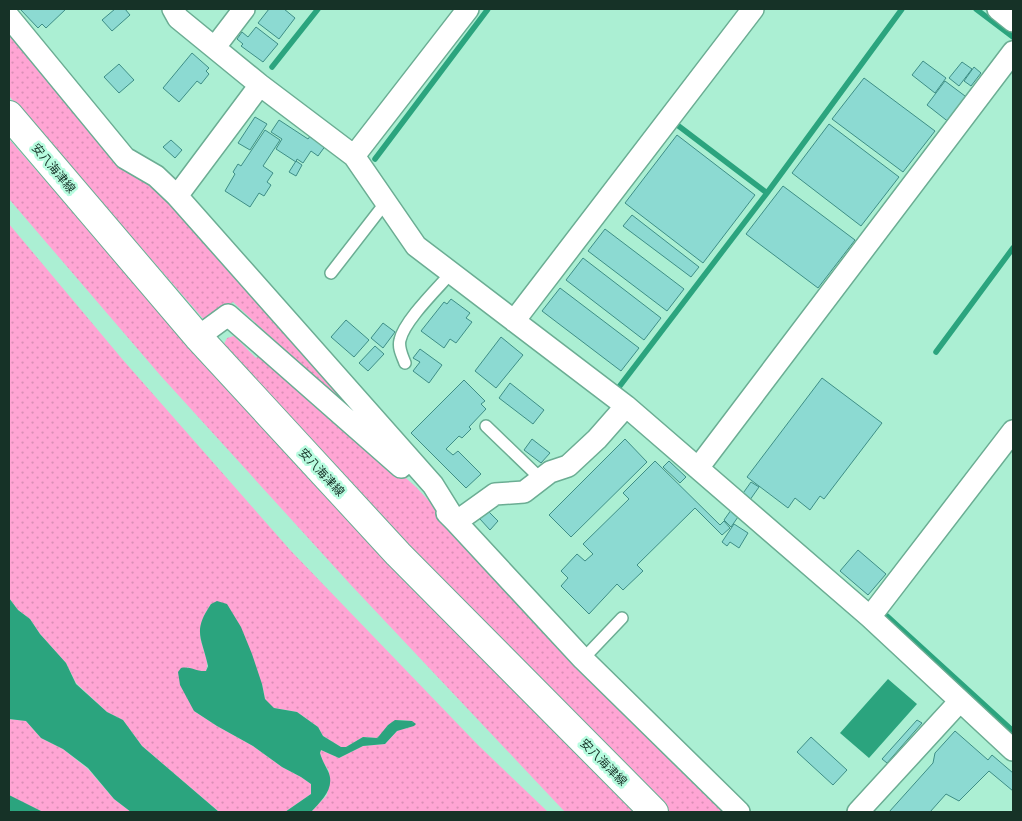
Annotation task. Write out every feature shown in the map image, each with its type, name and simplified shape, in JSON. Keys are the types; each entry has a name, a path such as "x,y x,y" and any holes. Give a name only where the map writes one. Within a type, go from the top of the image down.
{"main road":[{"name":"安八海津線","path":"9,114 198,337 398,554 654,812"}],"street":[{"path":"173,9 178,18 260,85 354,156 416,246 626,406 870,617 1013,750"},
{"path":"215,47 244,9"},
{"path":"354,156 468,9"},
{"path":"514,321 753,9"},
{"path":"998,9 1013,20"},
{"path":"9,17 125,158 156,176 177,196 433,486 456,522"},
{"path":"698,468 1013,52"},
{"path":"177,196 260,85"},
{"path":"198,337 228,315 421,485 583,659 739,812"},
{"path":"456,522 495,494 524,492 550,472 568,466 597,439 626,406"},
{"path":"870,617 1013,431"},
{"path":"858,812 960,701"}],"lane":[{"path":"331,273 386,202"},
{"path":"405,363 400,351 400,342 404,329 450,273"},
{"path":"486,426 541,479"},
{"path":"583,659 622,618"}],"shaded area":[{"path":"9,26 154,182 418,473 233,302 206,322 9,96"},
{"path":"9,139 201,359 398,575 634,812 565,812 350,584 160,375 9,199"},
{"path":"9,224 123,360 291,551 478,745 548,812 311,812 327,795 329,771 323,762 321,750 339,758 363,746 385,744 397,731 409,728 412,721 400,720 385,729 377,738 363,737 346,747 341,747 323,736 318,727 297,712 274,708 265,699 262,684 211,604 202,620 200,630 201,642 207,662 206,671 200,672 187,667 194,711 253,746 282,767 311,784 311,794 285,812 218,811 142,746 123,720 107,712 76,683 66,663 40,634 30,619 18,610 9,598"},
{"path":"234,336 256,358 264,352 416,487 576,660 732,812 669,812 497,641 387,523 224,344 227,338"},
{"path":"9,598 18,610 30,619 40,634 66,663 76,684 107,712 123,720 142,746 219,812 131,812 114,799 88,768 63,749 41,738 26,721 9,719"},
{"path":"217,601 227,604 241,627 262,684 265,699 274,708 297,712 318,727 323,736 341,747 346,747 363,737 377,738 395,720 412,721 416,724 397,731 385,744 363,746 339,758 321,750 321,756 330,777 329,789 311,812 285,812 311,794 311,784 282,767 253,746 194,711 180,685 178,672 181,668 206,671 208,666 201,641 200,628 211,604"},
{"path":"888,679 917,704 869,758 840,733"},
{"path":"9,719 26,721 41,738 63,749 88,769 114,799 131,812 43,812 9,796"},
{"path":"9,795 43,812 9,812"}],"building":[{"path":"20,9 66,9 46,28 42,24 38,28"},
{"path":"115,9 125,9 130,15 112,31 102,20"},
{"path":"269,9 284,9 295,18 279,39 258,23"},
{"path":"256,27 278,44 263,62 241,46 243,44 237,39 242,32 248,37"},
{"path":"192,53 209,68 206,71 209,74 201,84 197,81 179,102 163,88"},
{"path":"923,61 946,78 935,93 912,75"},
{"path":"962,62 972,69 959,86 949,78"},
{"path":"119,64 134,80 119,93 104,77"},
{"path":"974,67 981,73 971,86 964,81"},
{"path":"864,78 935,131 903,172 832,119"},
{"path":"945,81 969,99 950,123 927,105"},
{"path":"255,117 267,124 250,150 238,143"},
{"path":"279,120 308,139 311,135 326,145 318,156 311,151 303,163 297,159 296,162 276,149 282,139 271,132"},
{"path":"829,124 899,177 861,226 792,173"},
{"path":"265,130 280,140 263,166 273,173 267,182 271,185 264,196 259,193 250,207 225,191 235,174 233,172 238,164 241,166"},
{"path":"677,135 755,195 703,263 625,203"},
{"path":"171,140 182,150 175,158 163,147"},
{"path":"296,161 302,165 296,176 289,172"},
{"path":"783,186 855,240 818,288 746,234"},
{"path":"632,215 699,267 691,277 623,226"},
{"path":"605,229 684,289 667,311 588,251"},
{"path":"583,258 661,318 644,340 566,280"},
{"path":"560,288 639,348 621,371 542,311"},
{"path":"451,299 470,313 466,318 472,322 456,343 450,339 444,348 421,331 444,302 447,304"},
{"path":"346,320 369,340 354,357 331,337"},
{"path":"383,323 395,332 383,348 371,338"},
{"path":"501,337 523,355 496,388 475,371"},
{"path":"375,346 384,354 368,371 359,363"},
{"path":"420,349 442,365 429,383 413,371 420,362 413,358"},
{"path":"822,378 882,423 824,499 820,496 810,510 795,498 788,508 747,477"},
{"path":"464,380 485,401 481,404 486,409 469,427 471,429 462,438 459,436 446,449 453,455 458,451 481,474 466,488 411,433"},
{"path":"510,383 544,410 533,424 499,398"},
{"path":"532,439 550,453 541,463 524,450"},
{"path":"625,439 647,462 571,537 549,515"},
{"path":"655,461 720,525 724,521 730,528 722,535 695,508 637,565 643,571 623,590 617,584 589,614 561,586 568,578 561,571 577,554 585,561 593,554 583,544 629,499 623,493"},
{"path":"669,461 686,477 680,483 663,467"},
{"path":"751,482 759,487 731,527 724,520"},
{"path":"488,511 498,521 490,530 480,519"},
{"path":"734,524 748,533 739,548 730,542 727,546 722,542"},
{"path":"858,550 886,574 868,595 840,571"},
{"path":"917,720 922,723 887,763 882,759"},
{"path":"955,731 988,760 992,755 1013,773 1013,791 989,771 959,801 946,794 930,812 889,812 933,763 935,753"},
{"path":"811,737 847,770 833,785 797,752"}],"waterway":[{"path":"272,67 318,9"},
{"path":"375,159 488,9"},
{"path":"619,387 767,193 902,9"},
{"path":"976,9 1013,37"},
{"path":"676,124 767,193"},
{"path":"936,352 1013,248"},
{"path":"887,616 1013,731"}]}
